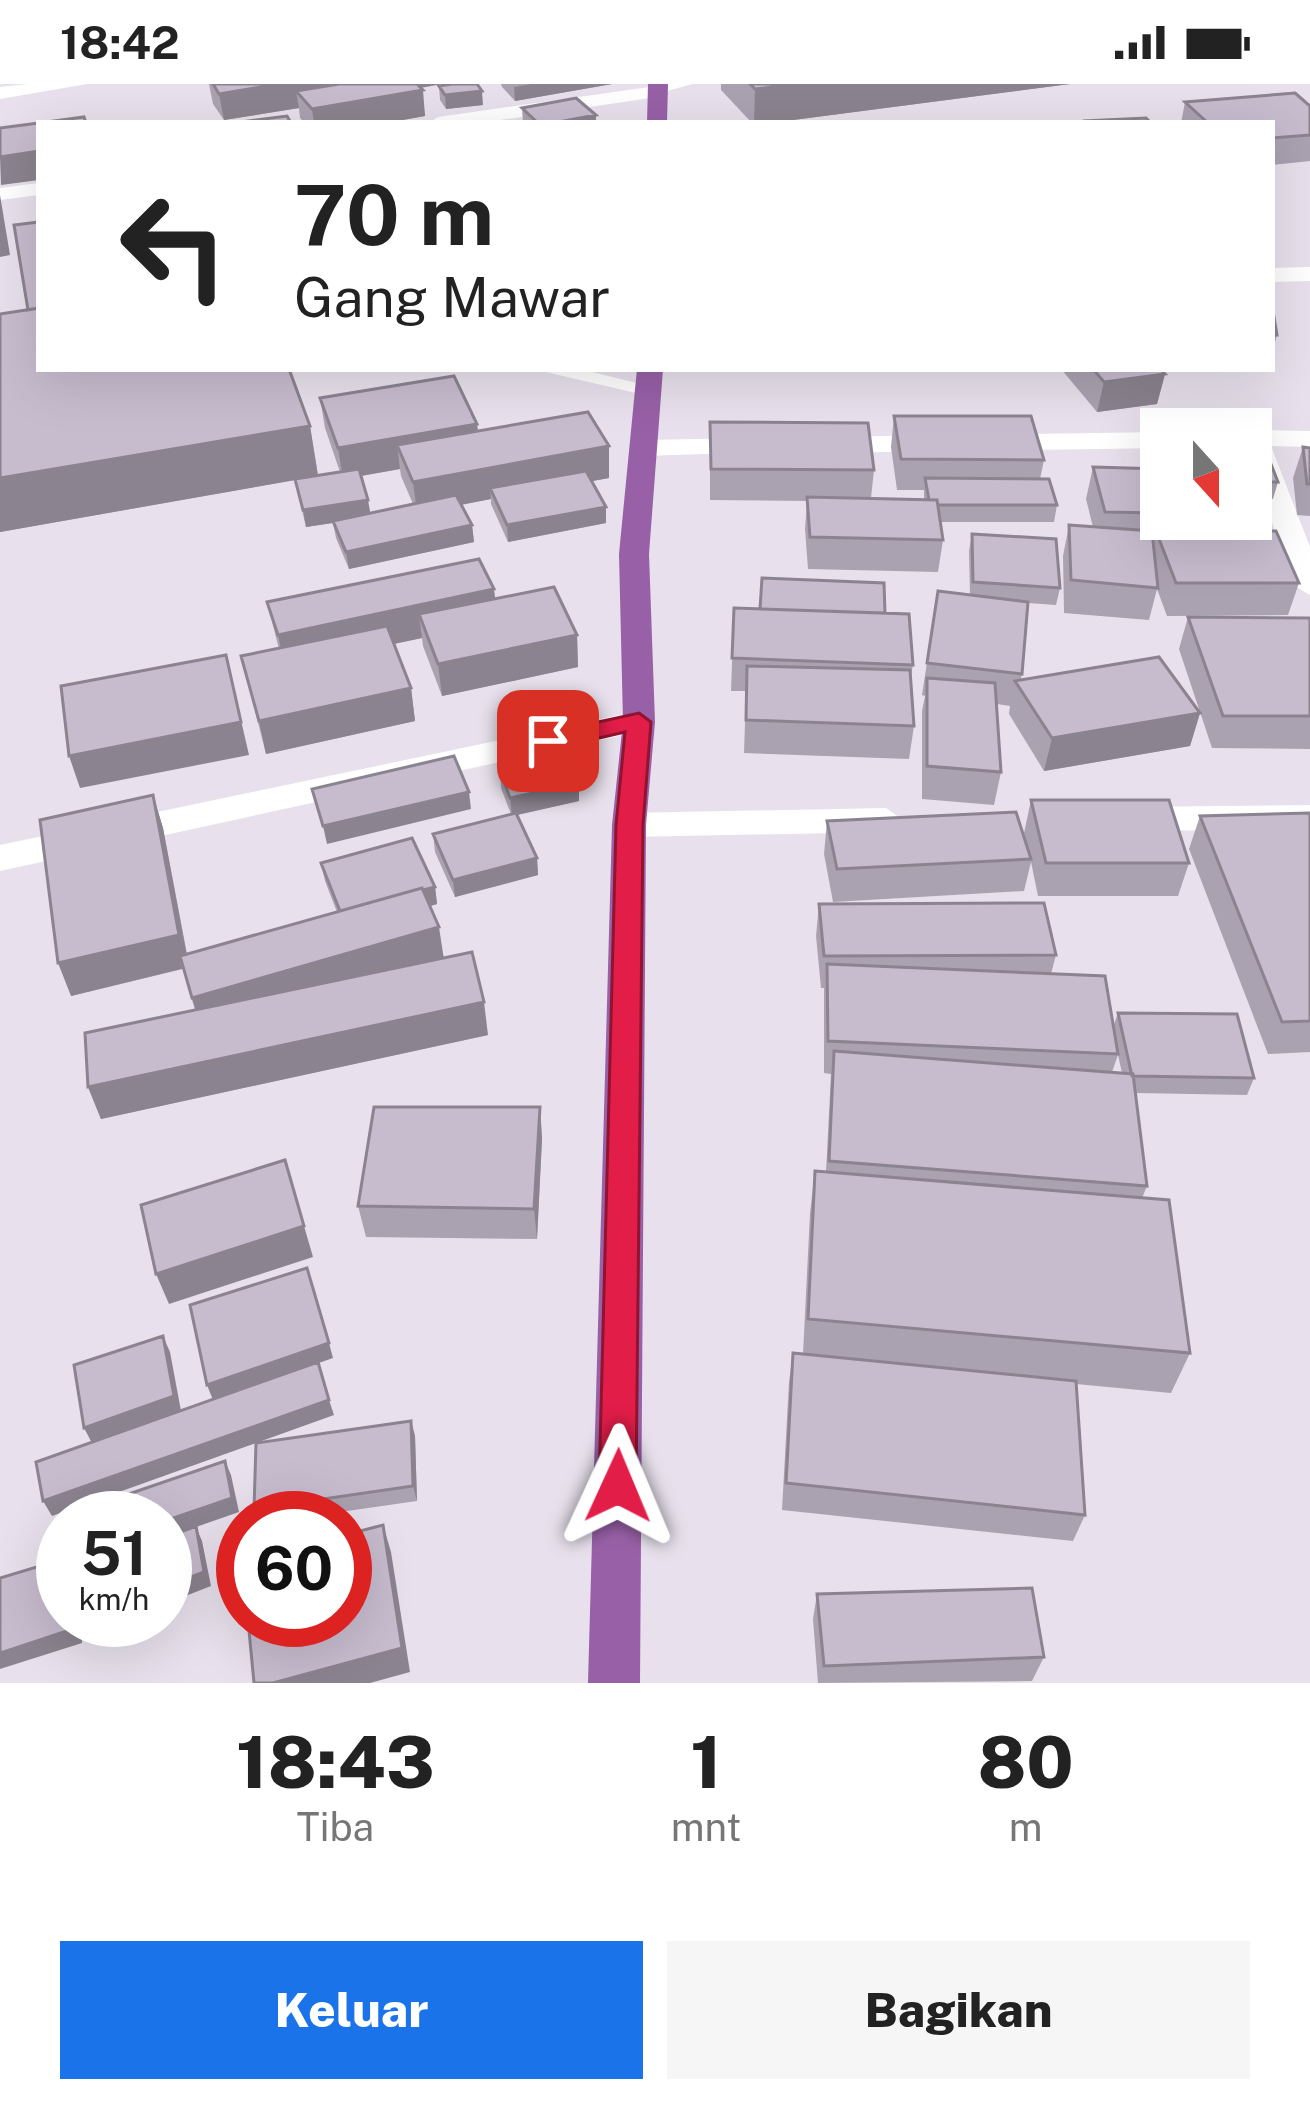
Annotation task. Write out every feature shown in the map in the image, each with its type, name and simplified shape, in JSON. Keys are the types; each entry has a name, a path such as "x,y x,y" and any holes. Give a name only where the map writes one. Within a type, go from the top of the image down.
{"main road":[{"path":"657,120 658,88"},
{"path":"605,1680 629,825 639,722 634,554 650,379"}],"street":[{"path":"0,93 77,84"},
{"path":"458,120 682,84"},
{"path":"0,194 36,189"},
{"path":"1275,275 1310,274"},
{"path":"1272,438 1310,439"},
{"path":"643,448 1140,440"},
{"path":"1272,487 1310,586"},
{"path":"0,859 639,722"},
{"path":"1096,819 1310,817"},
{"path":"629,825 929,820"}],"lane":[{"path":"576,372 650,379"}],"building":[{"path":"213,84 279,84 219,94"},
{"path":"339,84 417,84 423,90 312,109 296,91"},
{"path":"477,84 482,91 445,95 439,86"},
{"path":"750,84 797,84 755,89"},
{"path":"1295,93 1310,106 1310,135 1275,138 1275,120 1205,120 1185,102"},
{"path":"576,98 596,115 535,120 522,108"},
{"path":"36,123 36,151 0,157 0,128"},
{"path":"36,222 36,309 28,310 14,225"},
{"path":"36,308 36,372 290,372 310,426 0,478 0,314"},
{"path":"1096,372 1165,374 1104,382"},
{"path":"454,376 477,424 338,448 320,398"},
{"path":"588,412 609,446 413,482 397,445"},
{"path":"894,416 1031,416 1044,460 901,459"},
{"path":"710,422 868,423 874,470 711,469"},
{"path":"1303,447 1310,448 1310,484 1307,484"},
{"path":"1093,467 1140,468 1140,513 1105,512"},
{"path":"359,469 368,500 303,510 295,479"},
{"path":"586,471 606,507 507,525 490,488"},
{"path":"925,478 1049,479 1057,505 938,505 937,500 929,500"},
{"path":"456,495 472,525 346,552 333,521"},
{"path":"807,497 937,500 943,540 810,537"},
{"path":"1069,525 1140,530 1140,540 1153,540 1158,588 1071,580"},
{"path":"1272,531 1276,531 1299,583 1176,583 1159,540 1272,540"},
{"path":"972,534 1056,539 1060,588 973,582"},
{"path":"479,559 494,589 278,635 267,602"},
{"path":"762,578 884,583 885,613 760,609"},
{"path":"554,587 577,635 438,664 419,614"},
{"path":"938,591 1028,602 1022,674 927,663"},
{"path":"734,608 909,614 913,665 732,658"},
{"path":"1188,617 1310,618 1310,716 1223,716"},
{"path":"387,626 411,688 259,721 241,656"},
{"path":"226,655 241,722 69,756 61,686"},
{"path":"1159,657 1200,713 1052,738 1015,681"},
{"path":"747,666 910,670 914,726 746,720"},
{"path":"927,678 995,683 1001,772 927,766"},
{"path":"454,756 469,792 323,826 312,789"},
{"path":"566,756 579,783 510,798 500,770"},
{"path":"153,795 179,935 58,963 40,820"},
{"path":"1031,800 1169,800 1189,863 1046,863"},
{"path":"1016,812 1031,859 837,869 827,821"},
{"path":"516,813 537,858 453,880 433,834"},
{"path":"1310,813 1310,1021 1282,1022 1200,816"},
{"path":"412,838 435,887 340,911 321,863"},
{"path":"422,888 439,927 192,998 180,956"},
{"path":"1044,903 1056,955 824,956 819,904"},
{"path":"472,952 484,1002 88,1087 85,1033"},
{"path":"827,964 1105,976 1118,1054 828,1041"},
{"path":"1118,1013 1237,1014 1254,1078 1132,1076"},
{"path":"834,1051 1133,1074 1147,1186 829,1161"},
{"path":"374,1107 540,1107 534,1209 358,1206"},
{"path":"285,1160 304,1226 156,1274 141,1205"},
{"path":"815,1171 1169,1200 1190,1353 808,1319"},
{"path":"307,1268 329,1343 207,1385 190,1305"},
{"path":"163,1336 174,1396 84,1428 74,1365"},
{"path":"793,1353 1076,1381 1085,1515 786,1483"},
{"path":"318,1362 329,1400 71,1491 41,1491 36,1462"},
{"path":"411,1421 413,1486 372,1492 255,1491 256,1443"},
{"path":"225,1461 231,1491 216,1491 216,1503 192,1512 192,1491 137,1491"},
{"path":"383,1525 402,1648 273,1683 254,1683 251,1647 372,1647 372,1528"},
{"path":"196,1526 204,1572 192,1577 192,1528"},
{"path":"36,1567 36,1641 0,1653 0,1578"},
{"path":"1032,1588 1044,1657 824,1666 817,1594"}],"route":[{"path":"548,741 639,722 629,825 618,1486"}]}
